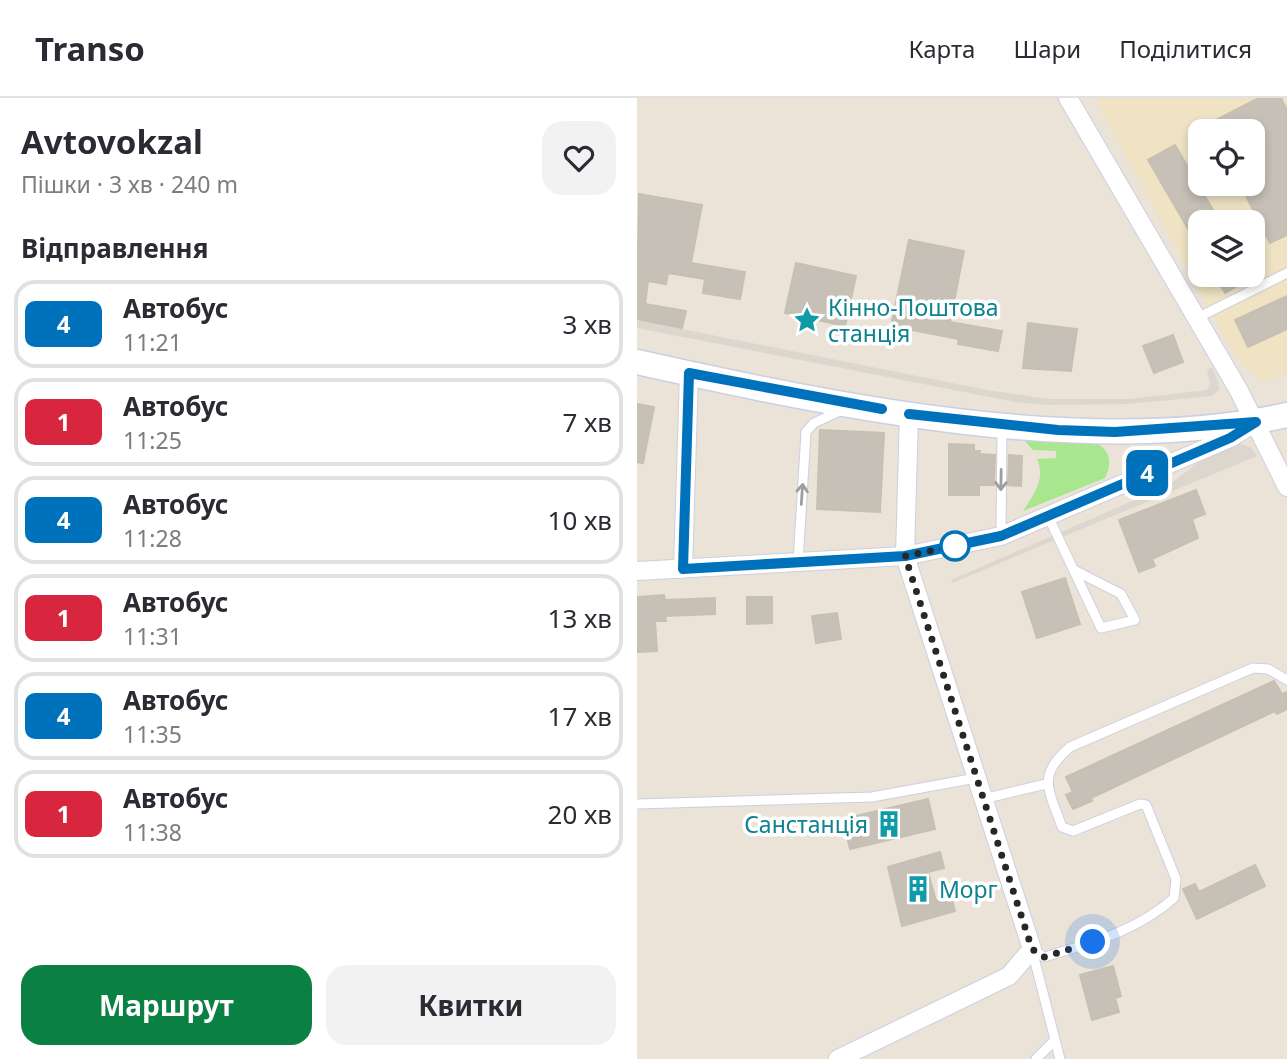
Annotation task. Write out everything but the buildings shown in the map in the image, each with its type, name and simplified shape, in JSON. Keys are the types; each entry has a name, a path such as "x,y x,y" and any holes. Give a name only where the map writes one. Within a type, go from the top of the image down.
{"main road":[{"path":"637,362 909,414 1002,424 1115,432 1256,422 1287,415"}],"street":[{"path":"1068,98 1256,422 1287,487"},
{"path":"683,569 689,373"},
{"path":"838,1059 1009,976 1032,949 905,556 909,414"},
{"path":"637,571 905,556 1001,536 1230,438 1256,422"}],"lane":[{"path":"1197,318 1287,273"},
{"path":"798,562 807,428 855,404"},
{"path":"1001,536 1002,424"},
{"path":"1048,516 1101,628 1136,620 1121,594 1074,570"},
{"path":"1032,949 1044,957 1118,934 1160,911 1174,898 1176,879 1146,805 1140,804 1073,831 1062,827 1046,784 1046,775 1058,757 1070,747 1252,668 1268,669 1287,680"},
{"path":"637,804 872,797 976,778"},
{"path":"983,799 1046,784"},
{"path":"1032,949 1060,1059"},
{"path":"1035,1059 1055,1040"}],"shaded area":[{"path":"1095,98 1287,98 1287,374 1262,382 1233,353 1197,287 1265,287 1265,210 1188,210 1188,270"},
{"path":"637,320 987,390 1049,399 1130,399 1207,390 1210,385 1207,369 1213,368 1220,389 1212,396 1127,404 1048,405 1015,402 637,328"},
{"path":"1238,443 1252,448 1257,456 952,583 951,580 1169,485 1207,456"}],"green space":[{"path":"1024,440 1098,444 1108,455 1105,478 1023,511 1039,480 1037,459 1056,458 1056,451 1033,450"}],"bus line":[{"name":"4","path":"882,409 689,373 683,569 905,556 1001,536 1230,438 1256,422 1115,432 1058,430 909,414"}],"place":[{"name":"Кінно-Поштова станція","path":"807,320"},
{"name":"Санстанція","path":"889,824"},
{"name":"Морг","path":"918,889"}],"route":[{"path":"955,546 905,556 1032,949 1044,957 1093,942"}]}
